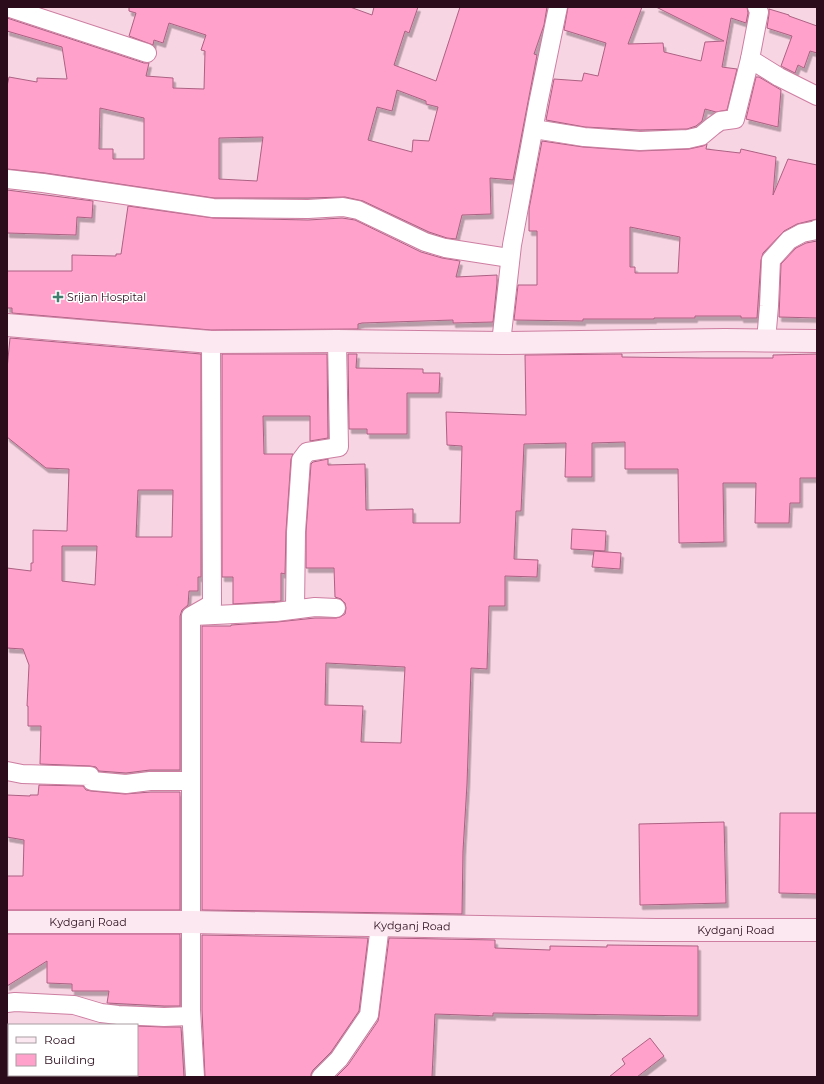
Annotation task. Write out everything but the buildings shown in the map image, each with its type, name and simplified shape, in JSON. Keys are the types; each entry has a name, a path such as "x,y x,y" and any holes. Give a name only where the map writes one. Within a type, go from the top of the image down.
{"street":[{"path":"7,7 148,53"},
{"path":"501,343 513,237 558,7"},
{"path":"534,129 584,138 640,141 688,139 701,136 720,121 735,119 750,59 759,12 757,7"},
{"path":"750,59 779,77 817,96"},
{"path":"7,179 66,186 213,208 308,210 343,207 358,210 425,242 438,246 510,258"},
{"path":"766,340 771,260 789,240 802,233 817,230"},
{"path":"7,325 211,342 337,341 501,343 725,340 817,341"},
{"path":"295,610 296,532 301,460 307,452 339,447 337,341"},
{"path":"192,616 212,604 211,342"},
{"path":"192,616 276,612 315,607 336,608"},
{"path":"192,616 190,922 191,1016 195,1077"},
{"path":"7,771 22,774 90,776 92,781 126,784 150,781 191,782"},
{"name":"Kydganj Road","path":"7,922 190,922 656,930 817,930"},
{"path":"320,1077 339,1059 369,1015 380,925"},
{"path":"7,1003 14,1002 74,1005 101,1013 118,1015 164,1017 191,1016"}],"place":[{"name":"Srijan Hospital","path":"58,297"}]}
